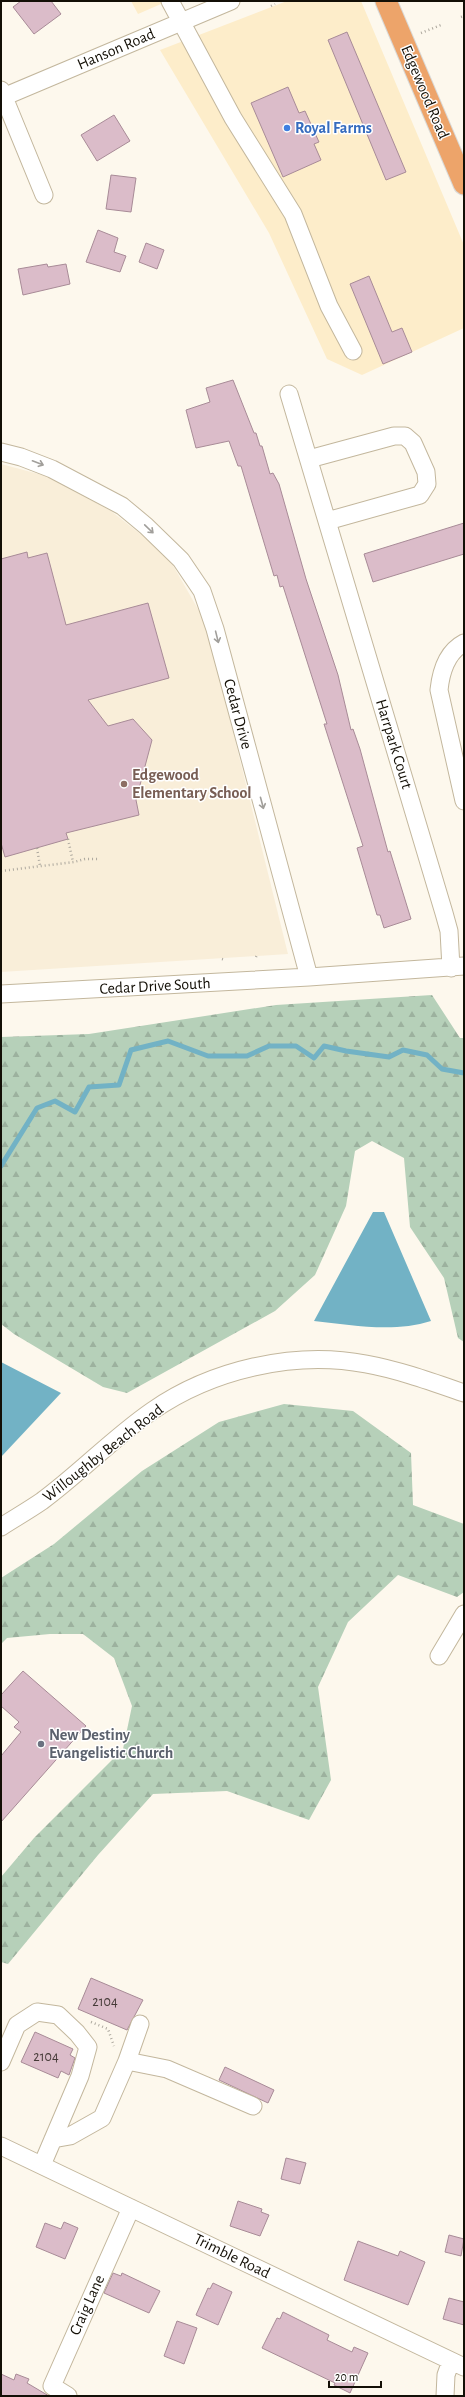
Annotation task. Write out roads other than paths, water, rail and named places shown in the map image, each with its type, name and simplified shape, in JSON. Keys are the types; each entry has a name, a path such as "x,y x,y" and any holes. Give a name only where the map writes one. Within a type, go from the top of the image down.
{"main road":[{"name":"Edgewood Road","path":"386,1 464,184"}],"street":[{"path":"170,1 233,118 293,214 329,306 353,351"},
{"name":"Hanson Road","path":"2,95 231,1"},
{"path":"2,95 44,195"},
{"name":"Harrpark Court","path":"289,394 444,913 458,967"},
{"path":"309,459 394,436 405,436 414,443 426,472 427,484 420,495 327,521"},
{"name":"Cedar Drive","path":"1,452 20,456 52,469 122,506 146,526 181,560 202,591 215,629 309,977"},
{"path":"464,643 458,646 446,660 440,675 439,690 464,801"},
{"path":"309,977 458,967"},
{"name":"Cedar Drive South","path":"1,994 309,977"},
{"name":"Willoughby Beach Road","path":"1,1527 42,1501 152,1411 189,1390 235,1373 264,1365 313,1360 354,1362 393,1370 464,1393"},
{"path":"439,1656 464,1614"},
{"path":"1,2062 17,2025 37,2012 58,2015 77,2033 88,2047 80,2076 42,2165"},
{"path":"53,2139 70,2136 102,2118 127,2061 140,2024"},
{"path":"127,2061 167,2069 253,2106"},
{"name":"Trimble Road","path":"1,2146 457,2364"},
{"name":"Craig Lane","path":"68,2396 52,2386 131,2208"},
{"path":"445,2396 445,2382 457,2364"}],"water":[{"path":"373,1212 384,1212 431,1321 402,1327 372,1327 314,1321"},
{"path":"1,1362 61,1393 1,1457"}],"waterway":[{"path":"1,1166 37,1108 55,1101 75,1112 89,1087 119,1085 131,1050 168,1041 208,1056 247,1056 269,1046 296,1046 314,1058 324,1046 346,1051 389,1057 403,1050 427,1055 442,1069 464,1073"}],"place":[{"name":"Royal Farms","path":"287,128"},
{"name":"Edgewood Elementary School","path":"124,784"},
{"name":"New Destiny Evangelistic Church","path":"41,1744"}]}
